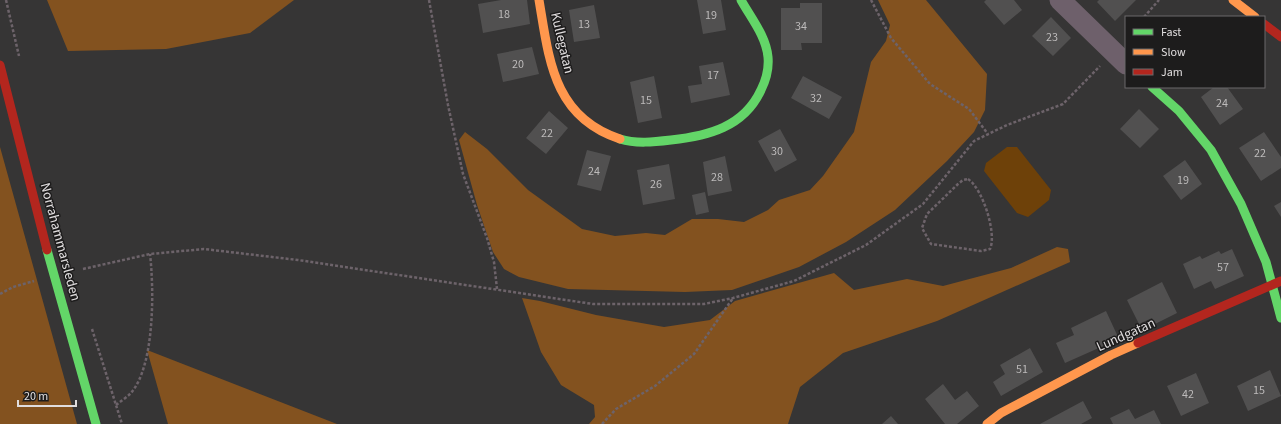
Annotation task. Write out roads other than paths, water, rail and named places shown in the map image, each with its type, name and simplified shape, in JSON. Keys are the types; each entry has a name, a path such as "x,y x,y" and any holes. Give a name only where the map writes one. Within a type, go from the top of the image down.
{"street":[{"name":"Kullegatan","path":"539,0 550,63 559,88 573,109 593,126 606,134 624,140 647,144 694,138 725,127 746,112 761,92 768,66 764,40 741,0"},
{"path":"1060,0 1119,58"},
{"path":"1233,0 1254,16"},
{"path":"1265,25 1281,37"},
{"name":"Norrahammarsleden","path":"0,65 52,270 96,424"},
{"path":"1153,88 1179,111 1211,150 1241,204 1266,262 1281,318"},
{"name":"Lundgatan","path":"998,420 1111,355 1281,281"}]}
